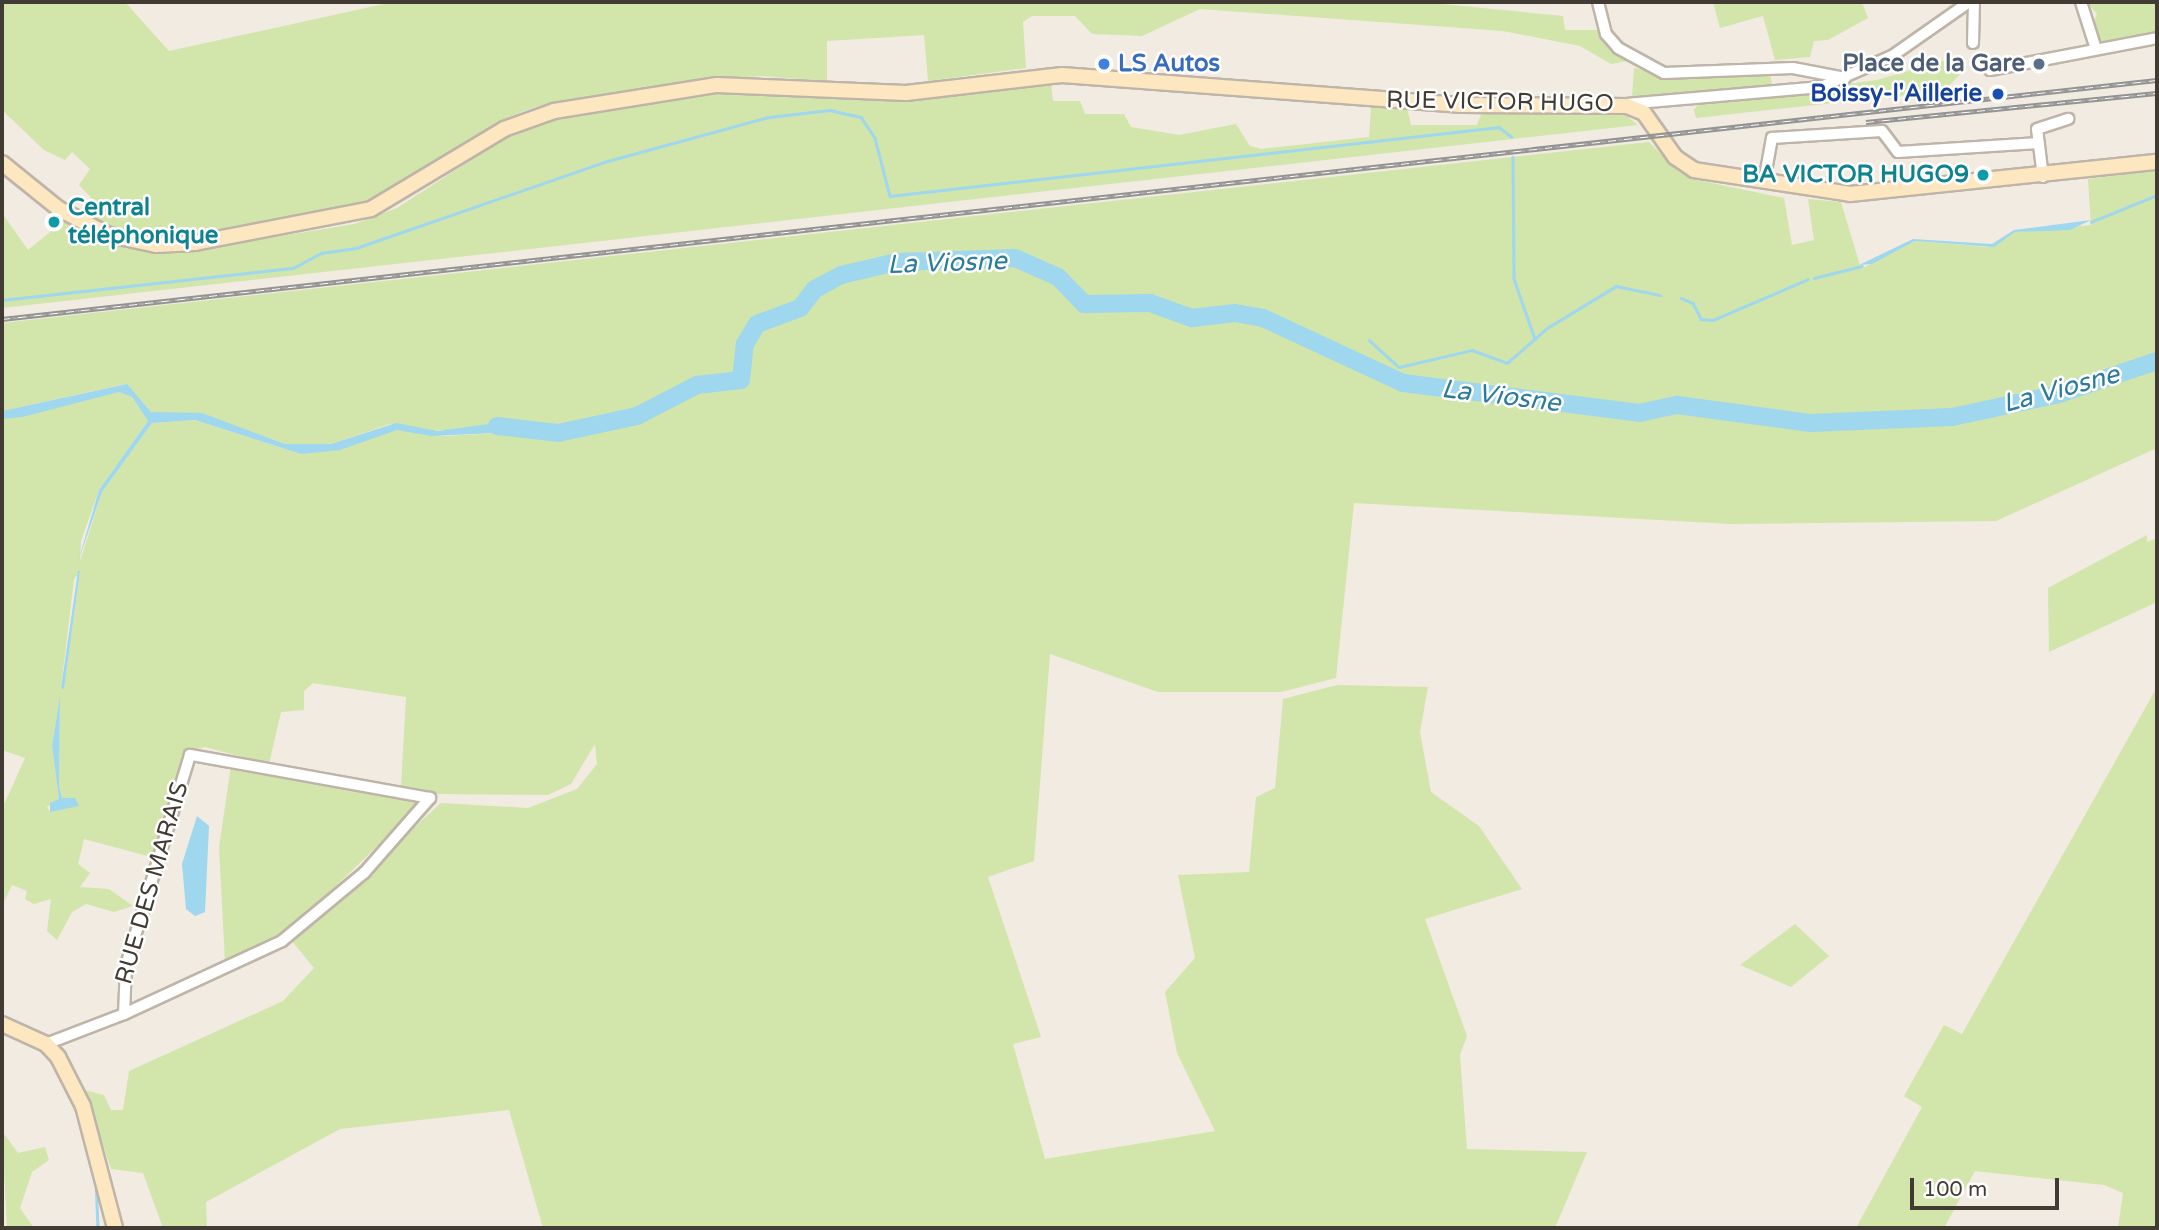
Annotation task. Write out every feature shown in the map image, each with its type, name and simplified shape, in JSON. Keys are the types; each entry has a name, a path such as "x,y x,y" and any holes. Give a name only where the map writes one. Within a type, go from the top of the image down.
{"main road":[{"name":"RUE VICTOR HUGO","path":"2,163 51,203 109,235 156,244 195,243 329,221 386,204 490,137 541,114 717,85 906,93 1088,75 1459,104 1622,105 1652,123 1688,167 1764,182 1872,195 2157,162"},
{"path":"2,1024 46,1044 80,1098 114,1228"}],"street":[{"path":"1598,2 1600,17 1618,48 1664,73 1793,68 1846,78"},
{"path":"1971,2 1973,43"},
{"path":"1622,105 1791,93 1846,78 1892,56 1971,2"},
{"path":"2081,2 2096,49"},
{"path":"1990,70 2157,38"},
{"path":"1652,123 1653,108 1666,102"},
{"path":"2043,177 2039,143 2042,123 2068,119"},
{"path":"1764,182 1772,138 1882,131 1898,152 2039,143"},
{"name":"RUE DES MARAIS","path":"194,753 425,794 431,801 364,873 291,935 124,1014 126,965 194,753"},
{"path":"46,1044 124,1014"}],"green space":[{"path":"2,2 125,2 169,51 393,2 1422,2 1563,16 1565,30 1598,30 1628,61 1611,64 1580,46 1503,31 1200,9 1142,36 1092,34 1075,16 1032,16 1023,22 1026,68 928,81 924,35 827,41 827,81 760,76 685,81 535,107 509,117 382,200 345,211 163,239 136,237 95,221 102,209 79,185 90,169 72,152 65,160 44,150 2,110"},
{"path":"1713,2 1862,2 1868,18 1828,40 1814,41 1810,57 1775,60 1763,16 1720,28"},
{"path":"2086,2 2157,2 2157,34 2102,42 2092,26 2097,14"},
{"path":"1956,57 1966,68 1944,91 1696,118 1694,110 1698,104 1877,80"},
{"path":"1634,68 1676,76 1770,73 1773,90 1632,97"},
{"path":"1051,84 1053,101 1080,101 1085,114 1124,114 1131,127 1179,135 1236,124 1250,146 1261,149 1369,137 1371,107 1407,107 1411,125 1477,125 1482,112 1621,112 1638,125 2,308 2,213 28,250 65,220 127,249 197,250 354,224 397,208 505,138 559,118 726,90 906,101"},
{"path":"1649,142 1679,172 1697,180 1784,198 1792,245 1814,240 1808,199 1841,202 1861,269 1915,241 1987,247 2015,232 2091,225 2088,179 2157,170 2157,448 1996,521 1731,524 1354,503 1336,678 1281,692 1158,692 1050,654 1034,861 988,877 1041,1037 1013,1044 1045,1159 1215,1131 1177,1053 1165,992 1195,958 1178,875 1249,872 1256,797 1275,788 1283,699 1337,685 1428,687 1420,732 1431,792 1479,826 1522,889 1425,919 1467,1036 1460,1055 1467,1149 1587,1152 1555,1228 543,1228 509,1110 340,1129 206,1202 207,1228 163,1228 143,1173 111,1169 84,1090 104,1095 111,1110 123,1110 129,1071 283,1001 314,968 291,940 441,803 528,808 577,789 597,764 595,744 571,784 548,795 439,794 401,788 406,697 313,683 304,691 304,710 281,712 269,764 205,747 184,752 155,858 84,839 78,864 90,873 80,887 109,889 133,906 114,912 86,904 72,912 57,940 47,931 51,899 34,904 25,899 27,891 12,885 2,906 2,809 25,758 2,750 2,419 119,392 132,397 148,421 99,490 81,541 80,561 102,492 152,423 195,420 301,454 397,430 445,436 517,432 518,426 427,431 390,424 331,444 285,444 227,423 151,412 126,384 2,411 2,323","holes":["80,572 64,688 61,688 74,579","60,697 59,786 62,798 79,805 50,812 47,807 59,799 52,746"]},
{"path":"2147,535 2147,542 2157,538 2157,602 2049,652 2048,588"},
{"path":"2157,687 2157,1228 2118,1228 2123,1193 2104,1185 1975,1171 1944,1228 1856,1228 1922,1107 1904,1096 1944,1025 1962,1034"},
{"path":"231,766 419,798 421,804 286,934 225,962 219,847"},
{"path":"1795,924 1829,956 1791,987 1740,965"},
{"path":"2,1131 18,1153 45,1147 49,1160 32,1172 20,1208 34,1228 7,1228"}],"water":[{"path":"2091,220 2070,230 2015,232 1994,247 1915,241 1872,264 1859,265 1913,239 1992,244 2014,230"},
{"path":"127,384 151,412 202,413 285,444 331,444 396,423 437,431 497,423 518,426 518,432 431,436 397,430 340,450 301,454 195,420 152,423 102,492 78,562 99,490 148,421 132,397 119,392 22,417 2,419 2,411"},
{"path":"80,571 64,689 61,688"},
{"path":"60,696 59,786 62,798 75,798 79,806 50,812 50,803 59,799 52,746"},
{"path":"197,816 209,826 205,912 195,916 186,909 182,864"}],"waterway":[{"path":"2,300 293,268 321,253 356,248 604,162 769,117 830,110 861,117 875,138 890,196 1499,127 1512,137"},
{"path":"1513,157 1514,279 1535,339"},
{"path":"2091,222 2157,195"},
{"name":"La Viosne","path":"497,426 558,433 637,416 697,385 741,380 745,344 757,324 800,308 815,289 841,275 897,262 1015,258 1058,277 1084,304 1150,303 1192,318 1235,313 1263,318 1403,383 1639,413 1677,405 1811,423 1952,417 2059,394 2157,361"},
{"path":"1814,278 1862,266"},
{"path":"1681,298 1693,303 1701,319 1713,320 1808,279"},
{"path":"1369,340 1399,367 1472,350 1507,363 1547,328 1616,286 1660,295"},
{"path":"96,1177 98,1228"}],"railway":[{"path":"2,319 2157,80"},
{"path":"1866,122 2157,93"}],"place":[{"name":"LS Autos","path":"1104,64"},
{"name":"Place de la Gare","path":"2039,64"},
{"name":"Boissy-l'Aillerie","path":"1998,94"},
{"name":"BA VICTOR HUGO9","path":"1983,175"},
{"name":"Central téléphonique","path":"54,222"}]}
